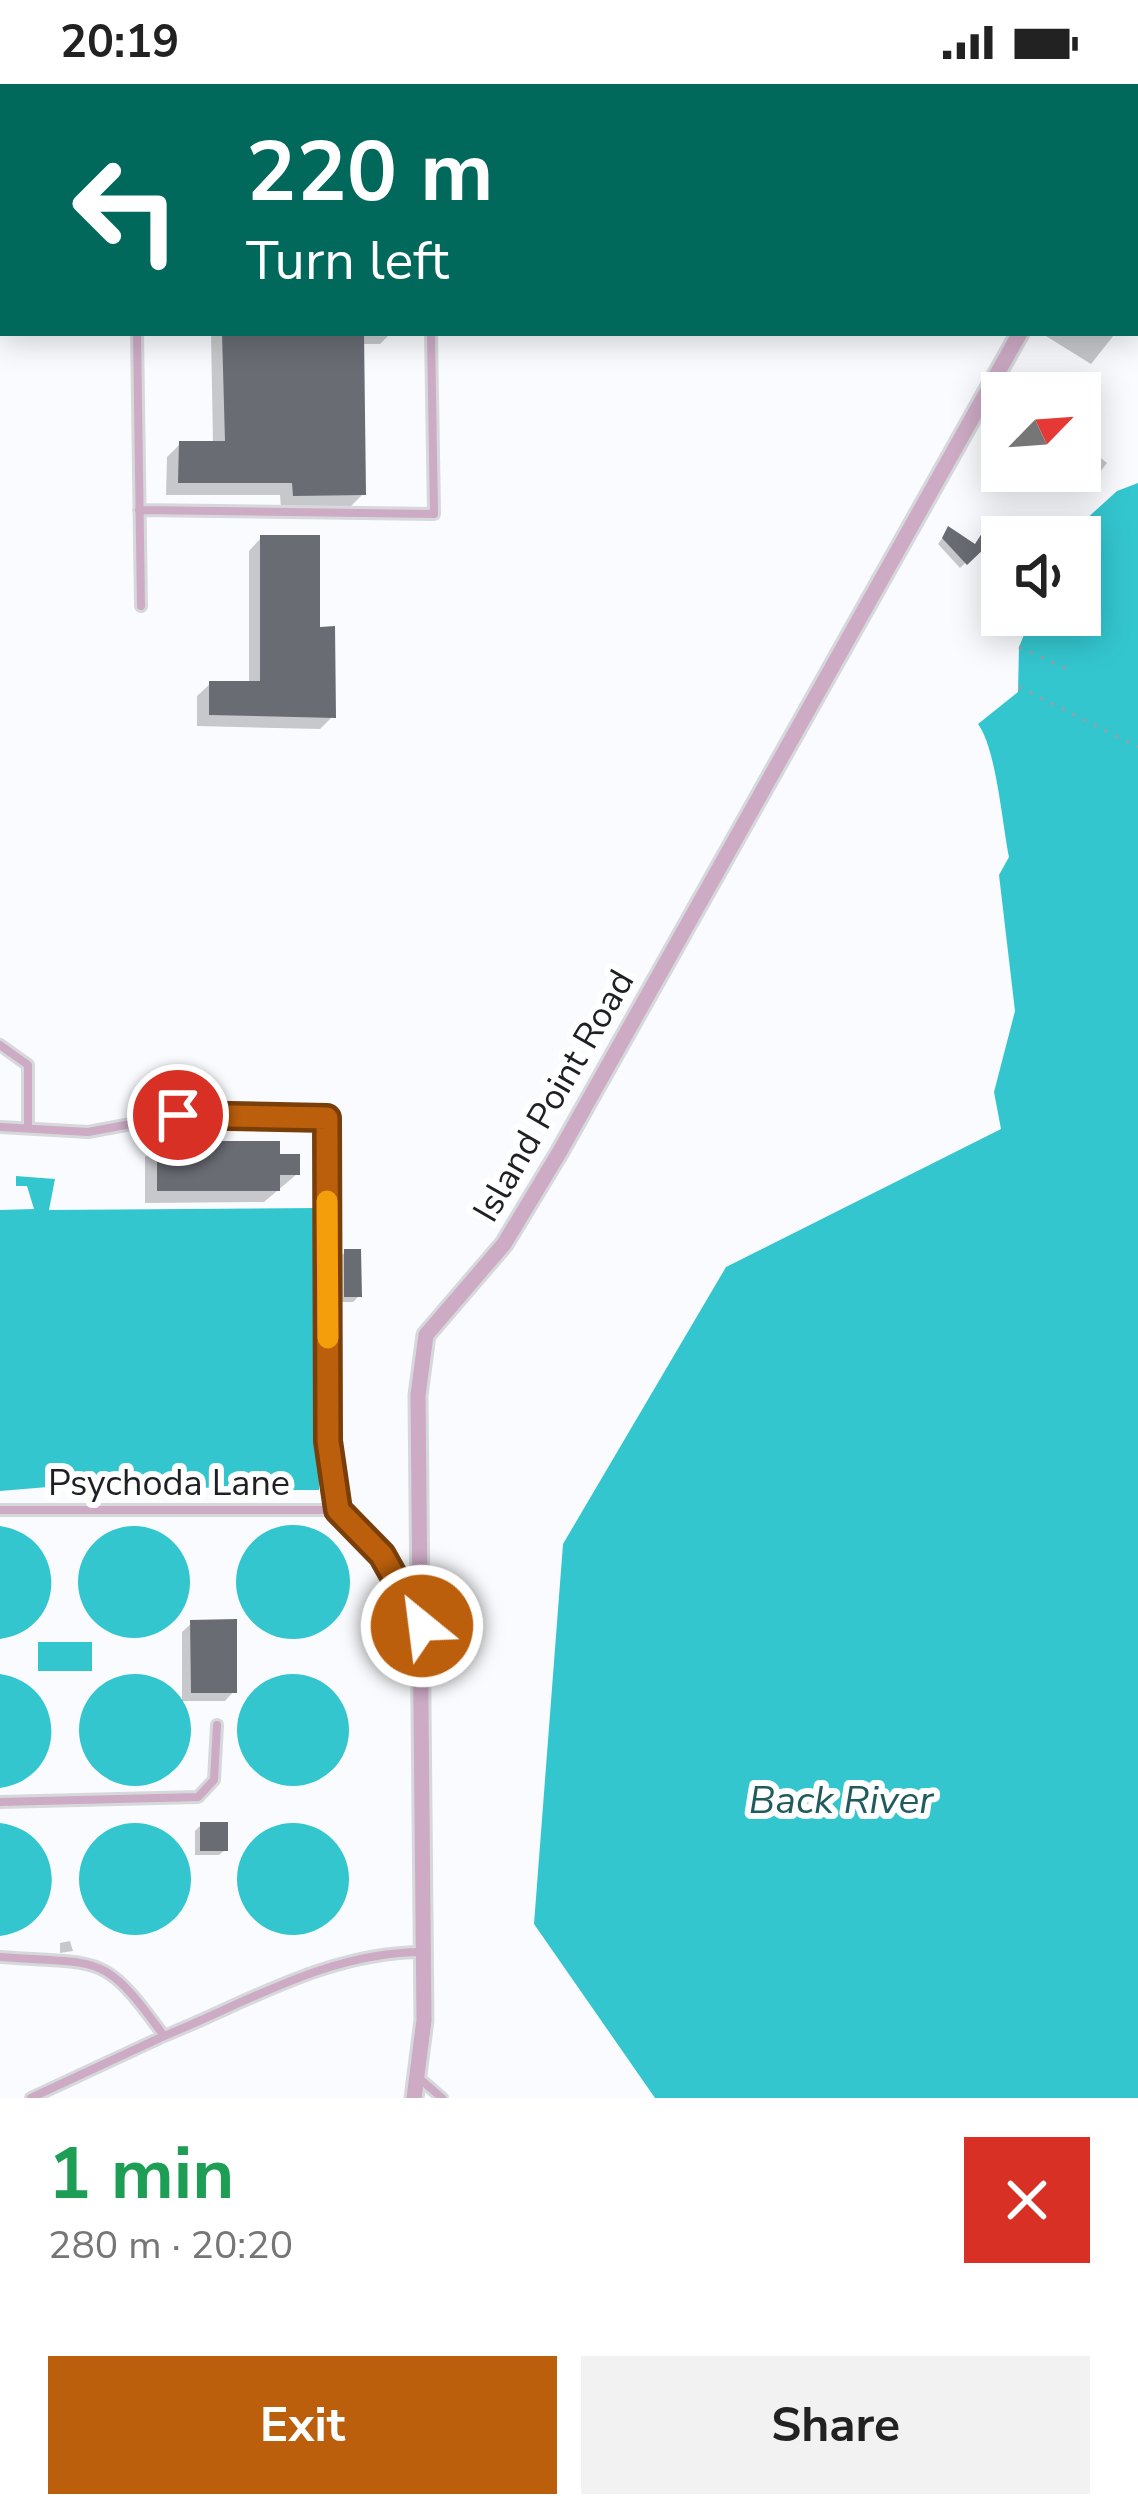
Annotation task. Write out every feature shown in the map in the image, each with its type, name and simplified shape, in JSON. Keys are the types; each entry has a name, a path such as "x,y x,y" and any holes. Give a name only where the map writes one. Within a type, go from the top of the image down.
{"street":[{"name":"Island Point Road","path":"414,2098 419,2078 424,1952 418,1395 426,1335 504,1244 559,1154 1018,336"}],"lane":[{"path":"137,336 141,606"},
{"path":"140,510 434,514 431,336"},
{"path":"0,1045 28,1065 28,1126"},
{"path":"0,1127 88,1132 178,1115 327,1118 328,1441 338,1510 382,1555 422,1626"},
{"name":"Psychoda Lane","path":"0,1510 338,1510"},
{"path":"0,1802 198,1797 214,1780 217,1725"},
{"path":"31,2098 336,1960 380,1952 424,1952"},
{"path":"0,1957 100,1965 123,1978 164,2036"},
{"path":"419,2078 442,2098"}],"path":[{"path":"1019,647 1067,669"},
{"path":"1019,687 1138,747"}],"water":[{"name":"Back River","path":"1138,483 1138,2098 655,2098 534,1924 563,1544 726,1267 1001,1129 994,1092 1015,1011 999,875 1009,857 994,767 978,724 1018,692 1023,636 1101,636 1101,516 1090,516 1117,491"},
{"path":"16,1176 55,1179 49,1210 318,1208 319,1490 274,1490 274,1483 189,1489 188,1483 97,1490 96,1483 0,1491 0,1210 34,1209 27,1186 16,1186"},
{"path":"293,1525 315,1529 333,1542 346,1560 350,1582 346,1604 333,1622 315,1635 293,1639 271,1635 253,1622 240,1604 236,1582 240,1560 253,1542 271,1529"},
{"path":"0,1526 22,1533 38,1546 51,1583 39,1619 23,1632 0,1639"},
{"path":"134,1526 155,1530 174,1542 186,1561 190,1582 186,1603 174,1622 155,1634 134,1638 113,1634 94,1622 82,1603 78,1582 82,1561 94,1542 113,1530"},
{"path":"38,1642 92,1642 92,1671 38,1671"},
{"path":"0,1674 22,1681 38,1695 48,1712 51,1731 39,1767 23,1781 0,1788"},
{"path":"135,1674 157,1678 175,1690 187,1708 191,1730 187,1752 175,1770 157,1782 135,1786 113,1782 95,1770 83,1752 79,1730 83,1708 95,1690 113,1678"},
{"path":"293,1674 314,1678 333,1690 345,1709 349,1730 345,1751 333,1770 314,1782 293,1786 272,1782 253,1770 241,1751 237,1730 241,1709 253,1690 272,1678"},
{"path":"0,1823 23,1830 39,1843 49,1860 52,1879 49,1899 39,1916 23,1929 0,1936"},
{"path":"135,1823 157,1827 175,1839 187,1857 191,1879 187,1901 175,1919 157,1931 135,1935 113,1931 95,1919 83,1901 79,1879 83,1857 95,1839 113,1827"},
{"path":"293,1823 315,1827 333,1839 345,1857 349,1879 345,1901 333,1919 315,1931 293,1935 271,1931 253,1919 241,1901 237,1879 241,1857 253,1839 271,1827"}],"building":[{"path":"222,336 364,336 366,495 293,496 292,483 178,483 179,441 225,441"},
{"path":"948,526 975,544 981,535 981,552 967,565 942,538"},
{"path":"260,535 320,535 320,627 335,626 336,718 209,715 209,681 260,681"},
{"path":"157,1141 280,1141 280,1154 300,1154 300,1175 280,1175 280,1191 157,1191"},
{"path":"344,1249 361,1249 362,1297 344,1297"},
{"path":"237,1619 237,1693 191,1693 190,1620"},
{"path":"200,1822 228,1822 228,1851 200,1851"}],"slow traffic":[{"path":"327,1201 328,1338"}],"route":[{"path":"178,1115 327,1118 328,1441 338,1510 382,1555 422,1626"}]}
